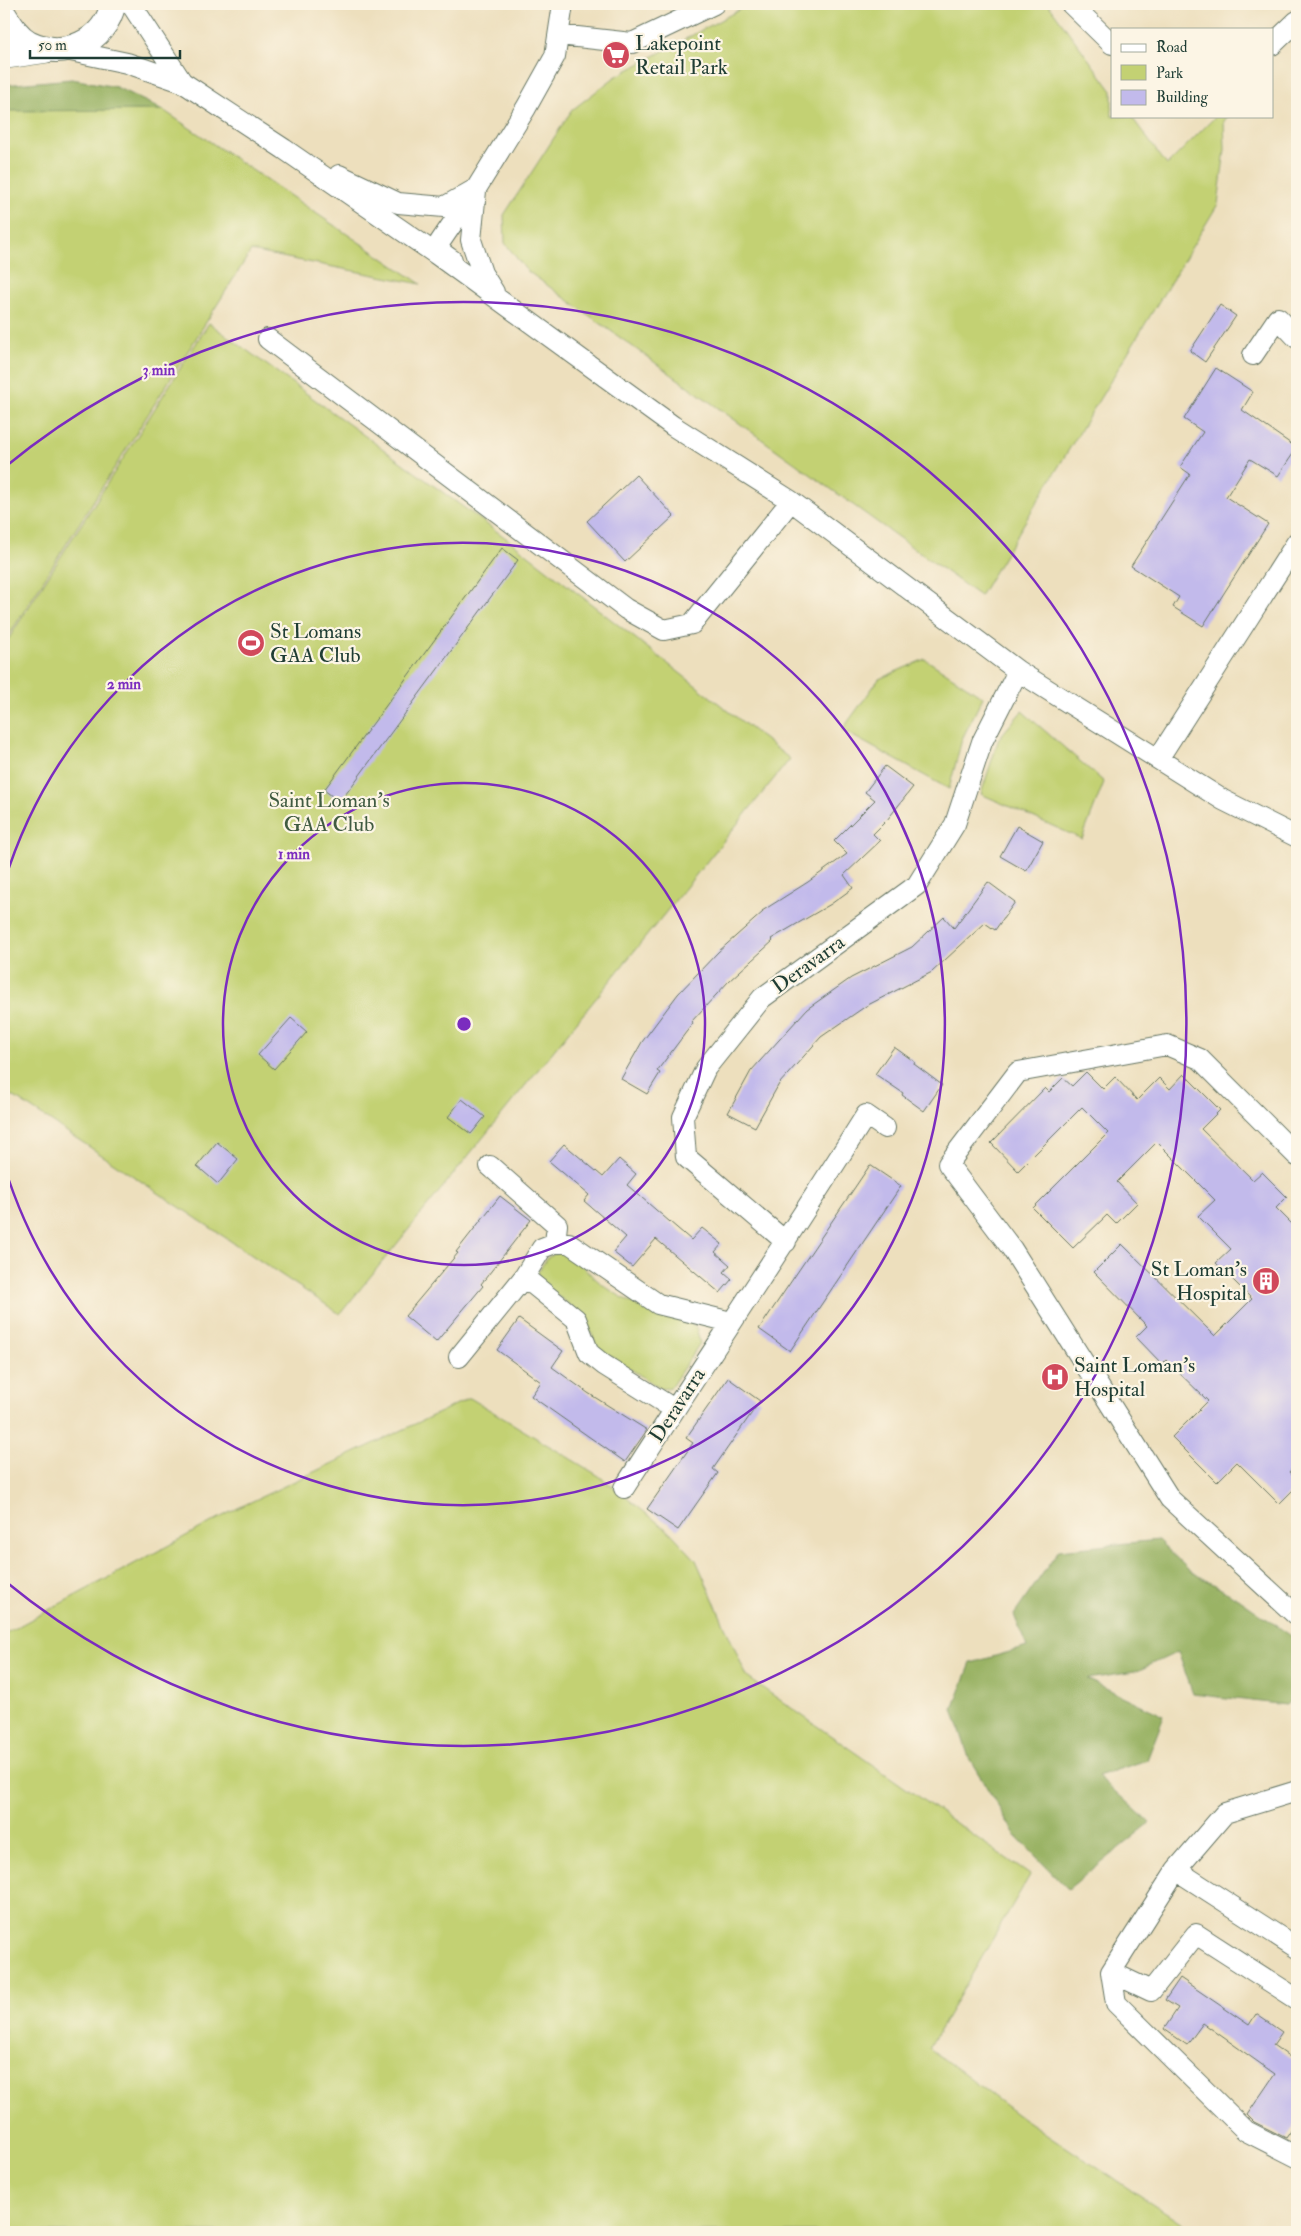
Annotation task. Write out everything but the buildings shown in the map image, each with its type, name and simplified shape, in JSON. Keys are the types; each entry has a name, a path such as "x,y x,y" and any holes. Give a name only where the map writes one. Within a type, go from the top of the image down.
{"highway":[{"path":"4,55 56,49"}],"main road":[{"path":"4,15 14,31 28,42 56,49 85,44 100,31 111,14 113,4"}],"street":[{"path":"131,4 182,82"},
{"path":"475,282 461,266 440,251 439,246 526,108 555,56 563,4"},
{"path":"559,34 632,44 714,4"},
{"path":"1071,4 1111,43"},
{"path":"1274,43 1297,21"},
{"path":"56,49 127,63 182,82 284,149 475,282 673,426 791,501 1018,671 1223,800 1297,837"},
{"path":"284,149 398,203 444,207 476,189"},
{"path":"476,189 471,240 482,272 497,298"},
{"path":"1253,355 1278,318 1297,338"},
{"path":"268,339 626,609 664,630 692,624 791,501"},
{"path":"1158,759 1297,542"},
{"name":"Deravarra","path":"786,1242 686,1157 683,1117 706,1068 762,998 917,885 955,824 982,742 1018,671"},
{"path":"1297,1156 1200,1059 1167,1046 1018,1072 948,1164 1012,1249 1170,1498 1297,1616"},
{"name":"Deravarra","path":"624,1488 731,1322 786,1242 866,1115 885,1128"},
{"path":"490,1166 557,1225 554,1243"},
{"path":"459,1357 524,1277 542,1248 554,1243 569,1243 658,1304 731,1322"},
{"path":"524,1277 576,1319 589,1352 604,1365 674,1409"},
{"path":"1297,1791 1225,1813 1176,1870 1111,1972 1116,2003 1246,2131 1297,2157"},
{"path":"1176,1870 1297,1948"},
{"path":"1111,1972 1151,1992 1196,1934 1297,1999"}],"green space":[{"path":"750,4 1048,4 1111,90 1111,118 1132,118 1167,165 1214,118 1226,118 1224,121 1225,149 1218,204 980,596 526,270 505,243 504,215 572,110 615,77"},
{"path":"72,79 116,87 163,110 4,111 4,85"},
{"path":"163,110 421,284 251,251 4,643 4,111"},
{"name":"Saint Loman's GAA Club","path":"209,323 517,546 790,759 340,1314 4,1090 4,646"},
{"path":"925,659 983,697 962,739 949,789 842,730 879,679"},
{"path":"1022,711 1104,782 1082,839 981,794 999,738"},
{"path":"560,1251 572,1253 588,1272 618,1295 652,1312 696,1327 700,1343 671,1387 661,1389 597,1347 585,1316 541,1284 538,1272 547,1258"},
{"path":"470,1398 599,1476 671,1533 696,1560 747,1677 1030,1875 929,2048 1018,2115 1194,2232 4,2232 4,1634 238,1508"},
{"path":"1158,1540 1190,1571 1240,1600 1297,1640 1297,1694 1286,1705 1193,1694 1178,1652 1135,1672 1087,1679 1164,1716 1147,1760 1098,1776 1150,1823 1068,1889 1016,1836 969,1758 953,1709 971,1663 1027,1647 1014,1615 1059,1550"}],"place":[{"name":"Lakepoint Retail Park","path":"616,55"},
{"name":"St Lomans GAA Club","path":"251,643"},
{"name":"St Loman's Hospital","path":"1266,1281"},
{"name":"Saint Loman's Hospital","path":"1055,1377"}]}
